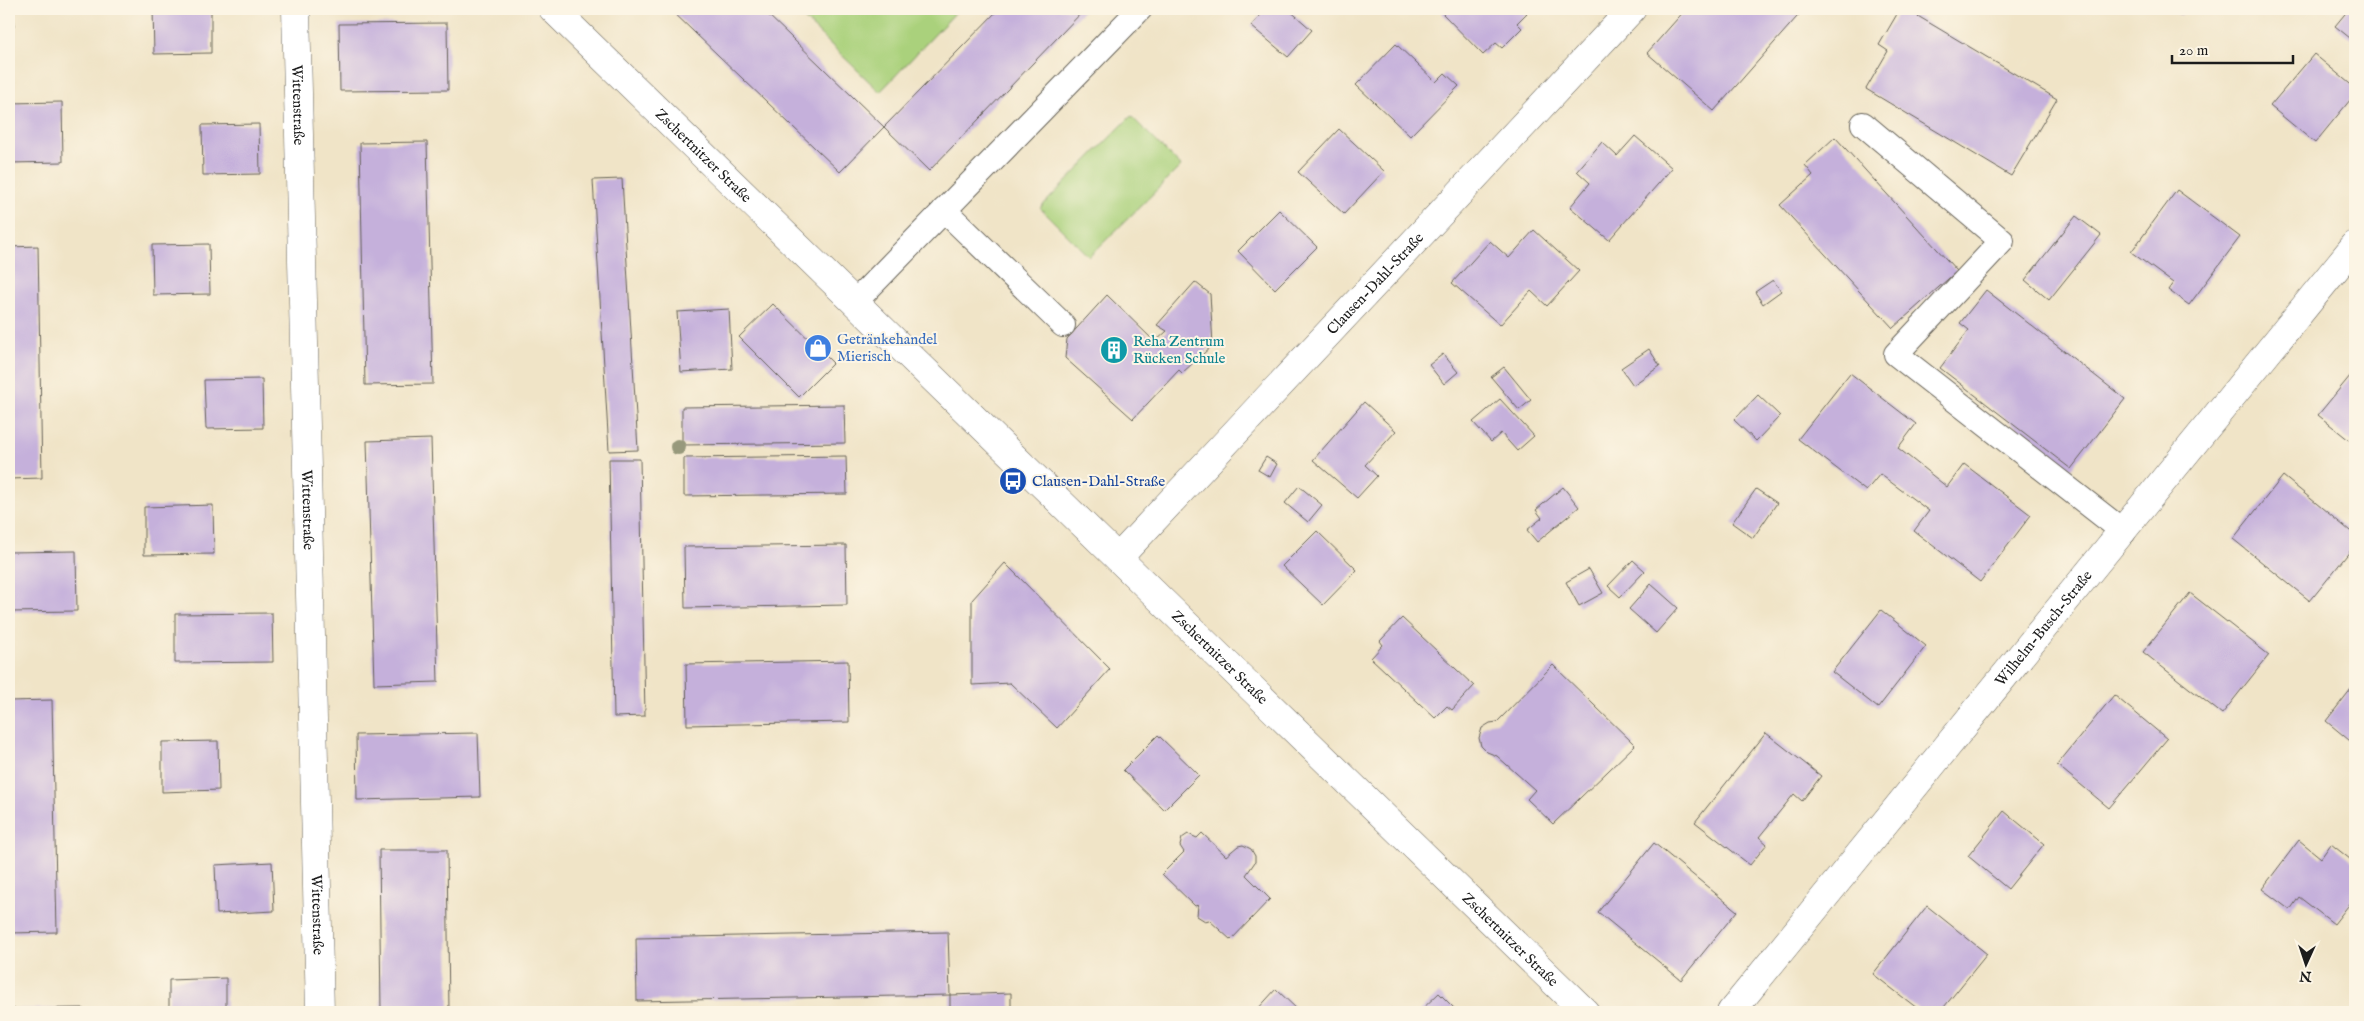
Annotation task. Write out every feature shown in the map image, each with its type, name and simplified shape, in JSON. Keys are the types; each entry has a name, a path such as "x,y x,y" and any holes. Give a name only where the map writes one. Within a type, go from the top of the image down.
{"street":[{"name":"Wittenstraße","path":"296,9 320,1012"},
{"name":"Zschertnitzer Straße","path":"553,9 1586,1012"},
{"name":"Clausen-Dahl-Straße","path":"1118,558 1632,9"},
{"name":"Wilhelm-Busch-Straße","path":"1731,1012 2124,532 2355,245"}],"lane":[{"path":"855,302 1140,9"},
{"path":"1863,124 2002,241 1896,354 2124,532"},
{"path":"944,210 1063,325"}],"green space":[{"path":"794,9 959,9 880,92"},
{"path":"1131,116 1181,166 1089,257 1040,208"}],"building":[{"path":"9,9 13,9 14,27 9,27"},
{"path":"153,9 211,9 211,53 154,54"},
{"path":"670,9 762,9 884,127 840,172"},
{"path":"999,9 1085,9 929,171 884,127"},
{"path":"1266,9 1288,9 1312,30 1288,57 1251,26"},
{"path":"1447,9 1522,9 1527,13 1517,23 1522,28 1502,48 1496,43 1483,55 1442,13"},
{"path":"1686,9 1804,9 1714,111 1647,53"},
{"path":"1900,9 1906,9 2057,99 2011,176 1866,89 1888,51 1879,45"},
{"path":"2167,9 2185,9 2181,16"},
{"path":"2349,9 2355,9 2355,42 2335,26"},
{"path":"447,23 448,90 340,91 339,24"},
{"path":"1396,44 1436,82 1445,73 1459,86 1410,136 1356,85"},
{"path":"2314,54 2355,88 2355,94 2315,143 2270,106"},
{"path":"62,102 63,162 9,163 9,103"},
{"path":"259,124 260,174 203,175 202,125"},
{"path":"1339,129 1384,171 1344,214 1298,172"},
{"path":"1635,136 1672,168 1609,240 1570,207 1590,183 1577,171 1602,142 1617,156"},
{"path":"1835,137 1957,271 1893,328 1780,205 1813,175 1805,165"},
{"path":"427,142 433,384 365,385 360,143"},
{"path":"622,179 638,450 609,451 593,180"},
{"path":"2177,190 2240,237 2189,305 2168,290 2173,283 2131,252"},
{"path":"1279,210 1317,247 1275,289 1238,251"},
{"path":"2076,216 2101,235 2049,300 2025,280"},
{"path":"1534,230 1579,271 1547,306 1531,291 1500,325 1452,283 1490,241 1509,258"},
{"path":"209,244 210,294 153,295 152,245"},
{"path":"38,246 42,478 9,479 9,247"},
{"path":"1773,280 1781,291 1763,304 1755,292"},
{"name":"Reha Zentrum Rücken Schule","path":"1195,282 1210,294 1213,345 1182,373 1179,370 1133,419 1065,358 1067,339 1107,295 1155,342 1167,331 1157,325"},
{"path":"1986,290 2125,399 2071,469 1940,368 1969,330 1960,323"},
{"path":"773,304 833,363 799,397 739,337"},
{"path":"729,309 732,369 681,372 677,312"},
{"path":"1649,349 1660,366 1633,385 1621,368"},
{"path":"1443,354 1458,372 1444,384 1429,365"},
{"path":"1504,367 1531,400 1519,410 1491,377"},
{"path":"2355,370 2355,445 2318,415"},
{"path":"1850,373 1916,424 1898,448 1947,487 1964,464 2031,515 1980,582 1914,531 1929,511 1880,474 1866,491 1798,439"},
{"path":"262,379 263,428 206,429 204,380"},
{"path":"1758,395 1780,416 1756,441 1734,420"},
{"path":"1500,399 1534,436 1517,451 1501,433 1491,442 1473,422"},
{"path":"1364,402 1396,431 1365,465 1377,476 1357,498 1313,460"},
{"path":"844,405 845,443 682,445 682,407"},
{"path":"431,439 438,682 374,684 367,441"},
{"path":"846,456 847,494 684,496 684,458"},
{"path":"1266,457 1277,464 1270,477 1258,470"},
{"path":"609,459 640,459 645,716 614,717"},
{"path":"2283,476 2355,535 2355,545 2310,601 2233,539"},
{"path":"1299,486 1322,505 1308,522 1285,503"},
{"path":"1563,487 1579,507 1537,542 1527,530 1542,518 1536,510"},
{"path":"1756,489 1777,503 1753,538 1732,523"},
{"path":"213,505 214,554 144,555 144,507"},
{"path":"1317,531 1357,570 1323,605 1282,566"},
{"path":"846,545 847,605 685,608 684,547"},
{"path":"76,551 77,611 9,612 9,552"},
{"path":"1633,560 1645,571 1620,597 1608,586"},
{"path":"1005,563 1110,669 1057,728 1010,683 972,685 972,600"},
{"path":"1589,569 1603,593 1579,606 1566,582"},
{"path":"1651,584 1678,608 1656,633 1629,609"},
{"path":"2190,593 2269,655 2222,714 2143,652"},
{"path":"1881,610 1926,646 1878,708 1832,672"},
{"path":"272,613 273,662 175,663 175,614"},
{"path":"1402,618 1474,686 1452,710 1447,706 1435,718 1371,658 1383,645 1380,641"},
{"path":"848,661 849,722 687,725 686,664"},
{"path":"1553,665 1635,745 1553,824 1527,799 1535,790 1497,756 1487,752 1481,746 1479,738 1482,728 1490,723 1497,722"},
{"path":"2355,684 2355,745 2326,721"},
{"path":"2114,695 2167,739 2109,808 2057,765"},
{"path":"52,700 57,932 9,933 9,701"},
{"path":"478,733 480,797 357,800 356,735"},
{"path":"1766,733 1821,776 1802,801 1794,794 1759,837 1767,844 1750,865 1695,822"},
{"path":"1158,735 1199,775 1164,810 1123,770"},
{"path":"218,741 219,790 162,792 162,742"},
{"path":"2004,811 2044,844 2008,889 1968,856"},
{"path":"1202,833 1226,856 1238,846 1243,845 1251,849 1255,856 1255,862 1246,875 1270,899 1231,940 1209,920 1205,921 1197,916 1198,905 1195,906 1162,874 1184,852 1180,846 1182,838 1188,834 1197,838"},
{"path":"2299,840 2321,858 2331,844 2355,863 2355,897 2334,924 2299,897 2290,910 2262,889"},
{"path":"1654,843 1737,911 1681,980 1598,912"},
{"path":"379,850 447,850 449,1012 381,1012"},
{"path":"272,862 274,911 217,914 215,865"},
{"path":"1927,906 1987,954 1940,1012 1922,1012 1873,974"},
{"path":"948,932 950,995 637,1001 636,938"},
{"path":"226,978 226,1012 169,1012 169,980"},
{"path":"1276,989 1300,1012 1255,1012"},
{"path":"1011,993 1011,1012 950,1012 950,995"},
{"path":"1439,993 1458,1012 1419,1012"},
{"path":"83,1008 83,1012 9,1012 9,1009"}],"place":[{"name":"Getränkehandel Mierisch","path":"818,348"},
{"name":"Reha Zentrum Rücken Schule","path":"1114,350"},
{"name":"Clausen-Dahl-Straße","path":"1013,481"}]}
